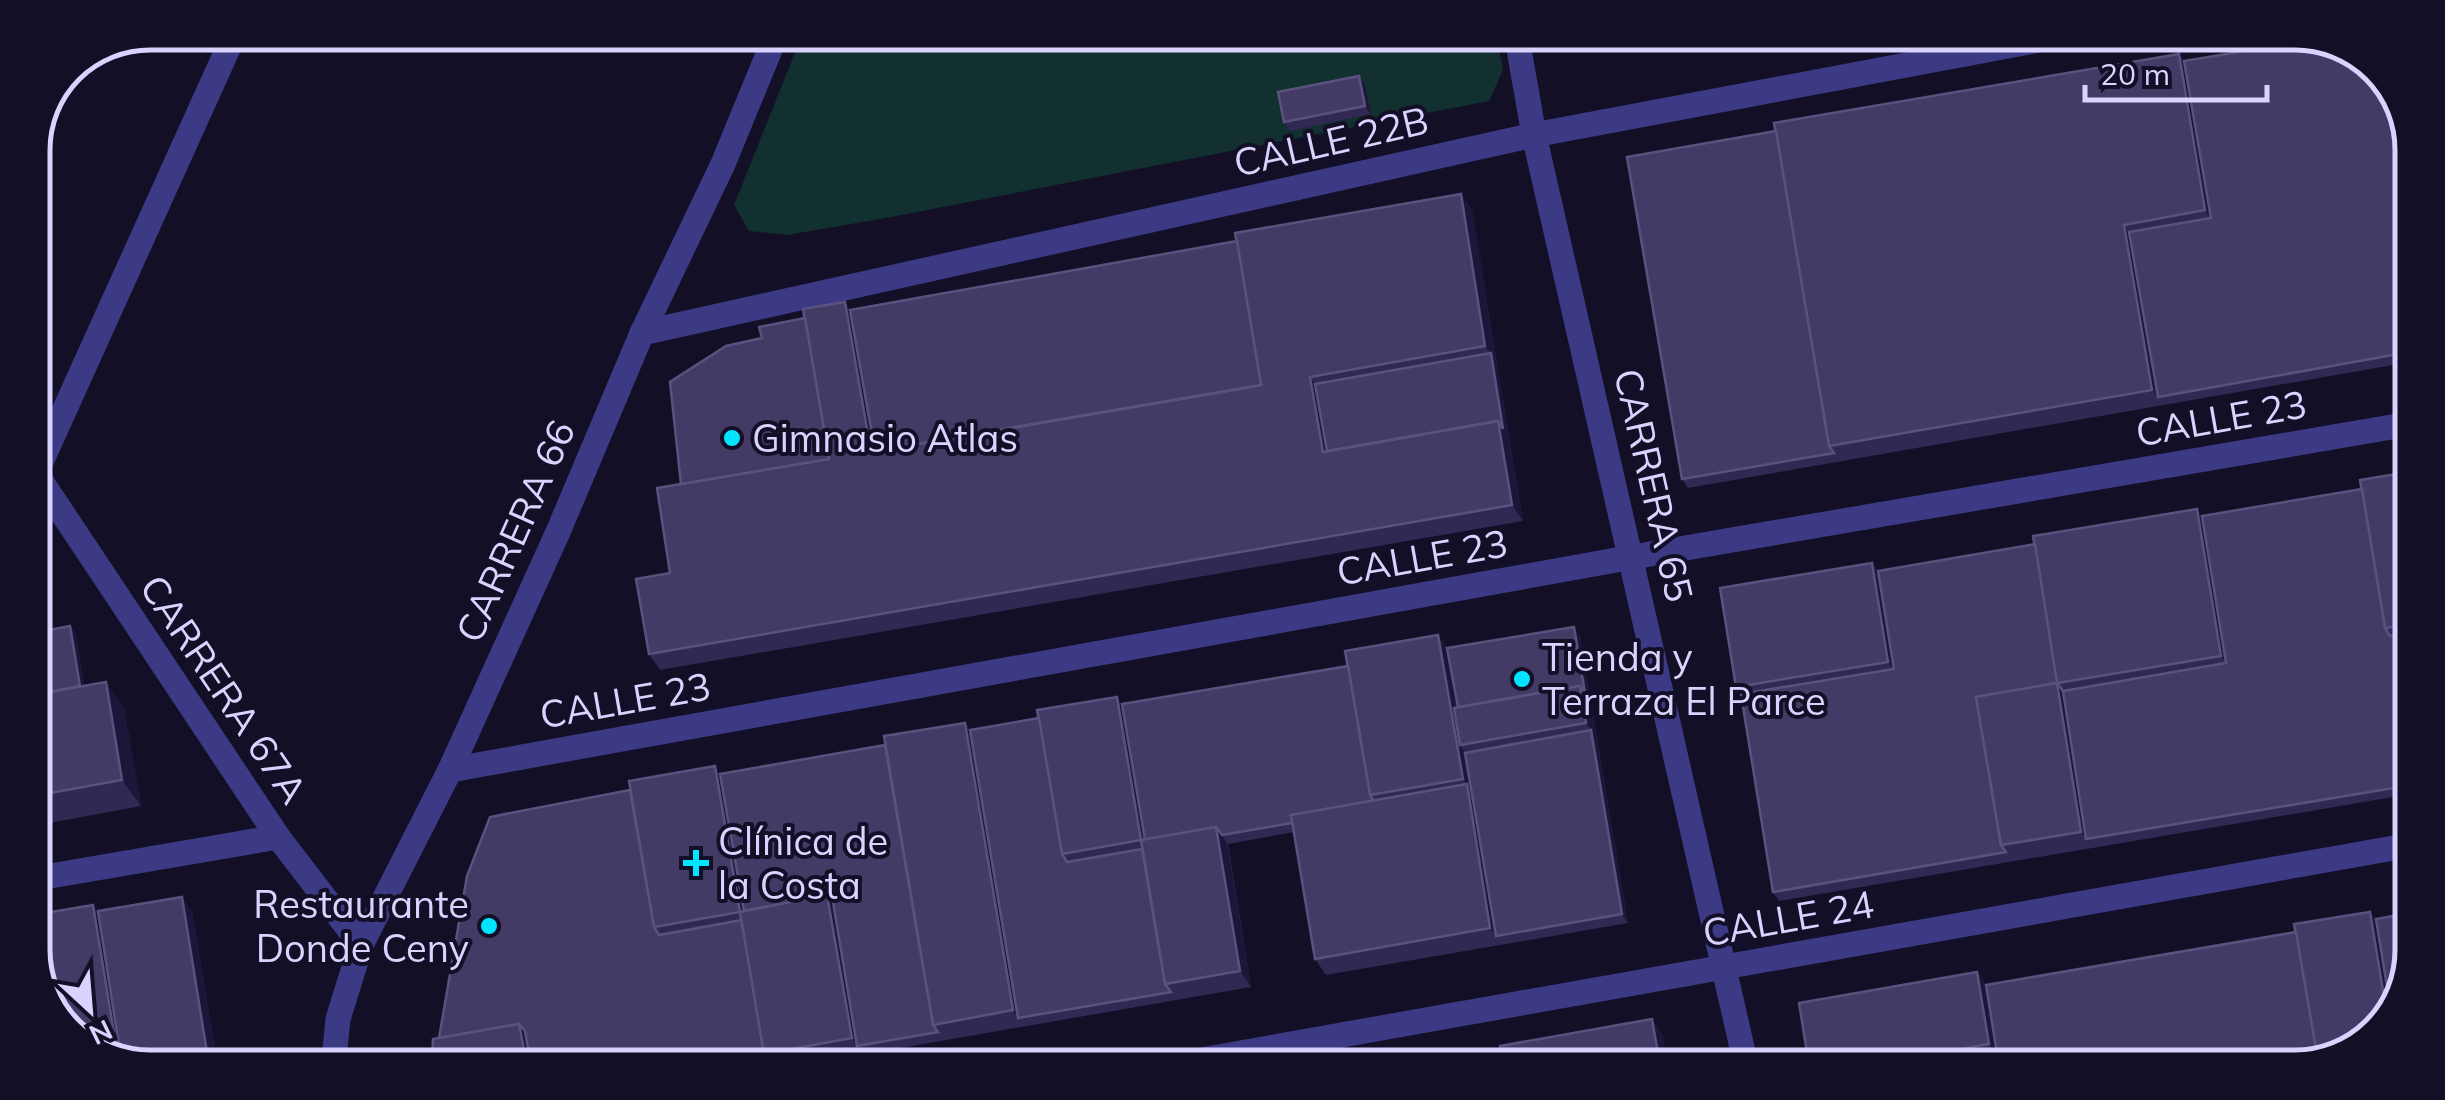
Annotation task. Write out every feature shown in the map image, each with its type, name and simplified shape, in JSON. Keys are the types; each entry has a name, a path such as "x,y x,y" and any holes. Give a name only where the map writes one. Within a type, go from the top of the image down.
{"street":[{"path":"50,436 227,50"},
{"name":"CARRERA 66","path":"335,1050 338,1018 361,945 450,770 558,532 642,332 724,164 770,50"},
{"name":"CARRERA 65","path":"1519,50 1534,134 1742,1050"},
{"name":"CALLE 22B","path":"642,332 1534,134 1986,50"},
{"name":"CALLE 23","path":"450,770 1633,557 2395,426"},
{"name":"CARRERA 67A","path":"50,495 278,837 361,945"},
{"path":"50,876 278,837"},
{"name":"CALLE 24","path":"1257,1050 2395,848"}],"green space":[{"path":"796,50 1499,50 1503,70 1489,101 787,235 749,231 734,205"}],"building":[{"path":"2250,50 2315,52 2345,63 2374,89 2390,118 2395,143 2395,355 2158,397 2129,232 2211,218 2184,61"},
{"path":"2179,54 2205,210 2124,225 2152,390 1829,446 1774,123"},
{"path":"1359,76 1365,106 1284,122 1278,92"},
{"path":"1776,131 1829,446 1834,453 1682,479 1627,157"},
{"path":"1461,194 1485,346 1310,377 1323,452 1498,421 1512,505 649,654 636,579 670,573 657,488 829,459 803,309 845,302 871,452 1234,390 1261,385 1235,233"},
{"path":"1237,241 1261,385 875,451 850,310"},
{"path":"805,318 829,459 681,484 670,382 726,346 762,338 759,327"},
{"path":"1491,353 1503,429 1498,421 1327,451 1315,384"},
{"path":"2395,474 2395,627 2385,628 2360,480"},
{"path":"2362,489 2385,628 2390,636 2395,635 2395,788 2086,839 2063,691 2226,663 2202,516"},
{"path":"2197,509 2221,656 2057,683 2033,536"},
{"path":"2035,544 2057,683 1976,697 2001,845 2006,852 1773,892 1741,694 1894,669 1878,571"},
{"path":"1872,563 1888,662 1736,687 1720,588"},
{"path":"70,626 80,686 50,692 50,630"},
{"name":"Tienda y Terraza El Parce","path":"1574,627 1585,693 1580,686 1458,707 1447,648"},
{"path":"1438,635 1463,779 1370,795 1345,651"},
{"path":"1348,666 1374,801 1291,815 1292,823 1222,835 1216,827 1145,840 1122,704"},
{"path":"106,682 122,780 50,793 50,692"},
{"path":"2057,683 2081,832 2001,845 1976,697"},
{"path":"1580,686 1586,723 1460,745 1454,708"},
{"path":"1117,697 1141,840 1062,854 1037,710"},
{"path":"1039,718 1062,854 1067,862 1142,849 1165,984 1171,992 1018,1018 970,730"},
{"path":"965,723 1013,1010 933,1025 884,736"},
{"path":"1591,730 1622,914 1496,936 1465,753"},
{"path":"885,745 933,1025 938,1032 857,1046 833,902 827,895 744,911 720,774"},
{"name":"Clínica de la Costa","path":"715,766 740,912 654,927 629,781"},
{"path":"1467,784 1490,928 1315,959 1291,815"},
{"path":"630,790 654,927 659,935 742,920 763,1050 528,1050 525,1031 519,1024 439,1038 467,876 490,817"},
{"path":"1216,827 1240,971 1165,984 1141,840"},
{"path":"827,895 852,1038 786,1050 763,1050 740,912"},
{"path":"182,897 207,1050 150,1050 119,1044 98,911"},
{"path":"93,905 116,1043 84,1025 60,994 50,957 50,912"},
{"path":"2370,912 2384,996 2361,1025 2321,1047 2316,1048 2294,924"},
{"path":"2395,916 2393,970 2387,987 2376,919"},
{"path":"2296,932 2316,1048 1996,1050 1986,985"},
{"path":"1977,972 1989,1044 1955,1050 1807,1050 1799,1003"},
{"path":"1652,1019 1657,1050 1501,1050 1500,1046"},
{"path":"519,1024 524,1050 432,1050 433,1039"}],"place":[{"name":"Gimnasio Atlas","path":"732,438"},
{"name":"Tienda y Terraza El Parce","path":"1522,679"},
{"name":"Clínica de la Costa","path":"696,863"},
{"name":"Restaurante Donde Ceny","path":"489,926"}]}
